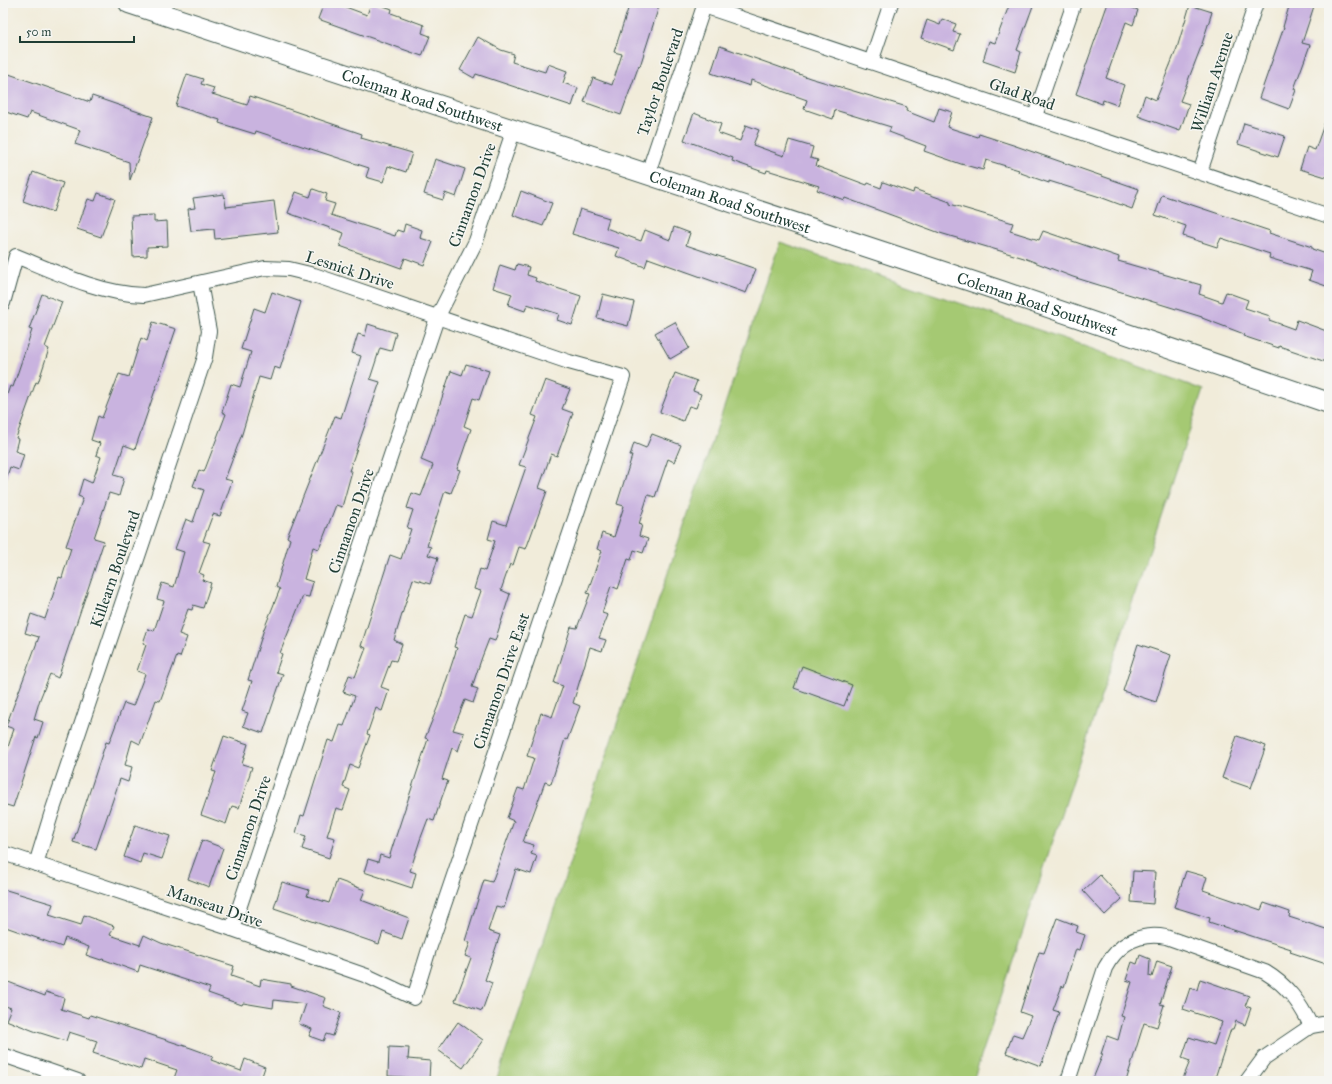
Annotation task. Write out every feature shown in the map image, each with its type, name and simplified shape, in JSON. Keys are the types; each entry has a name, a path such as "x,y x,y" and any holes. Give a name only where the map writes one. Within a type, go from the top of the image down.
{"street":[{"name":"Coleman Road Southwest","path":"129,3 1009,293 1329,403"},
{"path":"871,62 891,3"},
{"path":"1035,116 1074,3"},
{"name":"William Avenue","path":"1200,172 1256,3"},
{"name":"Glad Road","path":"705,4 871,62 1329,216"},
{"name":"Taylor Boulevard","path":"648,173 705,4"},
{"name":"Cinnamon Drive","path":"232,929 437,318 476,241 514,130"},
{"name":"Lesnick Drive","path":"3,303 16,256 63,275 119,293 131,295 144,295 200,284 265,268 289,269 314,275 568,362 623,377"},
{"name":"Killearn Boulevard","path":"36,864 51,815 205,357 209,331 200,284"},
{"name":"Cinnamon Drive East","path":"414,998 432,938 623,377"},
{"name":"Manseau Drive","path":"3,853 232,929 367,976 414,998"},
{"path":"1068,1081 1105,968 1110,958 1127,942 1142,937 1154,935 1166,937 1265,972 1275,978 1301,1005 1311,1026"},
{"path":"1247,1081 1264,1058 1311,1026 1329,1023"},
{"path":"3,1055 78,1081"}],"green space":[{"path":"780,242 1068,340 1203,390 973,1081 496,1081"}],"building":[{"path":"324,3 335,3 367,15 371,3 375,3 392,9 391,13 424,25 422,33 430,36 422,56 318,19"},
{"path":"630,3 660,3 640,66 639,65 621,115 584,102 593,78 612,85 622,54 614,52"},
{"path":"1010,3 1034,3 1017,50 1021,52 1015,72 983,61 989,41 995,43"},
{"path":"1108,3 1132,3 1130,7 1138,10 1133,25 1126,22 1106,78 1124,85 1117,105 1103,100 1102,104 1076,94"},
{"path":"1290,3 1315,3 1302,43 1310,45 1294,89 1296,90 1289,109 1259,98 1284,27"},
{"path":"1190,5 1212,12 1201,47 1180,101 1189,104 1180,131 1138,116 1145,95 1156,100 1177,48"},
{"path":"942,19 956,24 953,32 960,34 954,50 921,38 927,20 940,25"},
{"path":"478,37 501,50 514,54 512,62 545,72 548,64 567,71 563,83 578,88 572,106 476,74 474,78 460,70"},
{"path":"720,46 810,78 907,107 906,111 934,122 939,108 952,112 947,127 978,137 979,134 1139,189 1132,209 1049,181 1049,183 1018,172 1019,170 986,160 983,170 961,164 924,151 926,146 889,132 891,127 835,110 833,119 804,109 807,100 751,80 750,86 711,73"},
{"path":"3,72 90,102 92,96 153,117 130,180 129,162 75,144 80,130 30,112 27,119 3,111"},
{"path":"187,74 203,79 201,84 214,88 212,94 247,105 250,96 362,134 361,138 412,153 406,172 388,166 383,182 366,177 369,168 256,131 255,134 219,123 220,120 176,106"},
{"path":"694,113 721,124 718,133 740,141 746,125 759,130 753,145 784,156 789,140 813,147 810,158 818,160 816,166 867,185 868,183 881,188 883,182 913,193 914,189 950,202 950,204 1013,223 1010,231 1039,240 1043,231 1119,257 1118,261 1201,285 1199,294 1222,302 1226,292 1248,300 1245,308 1270,316 1269,320 1294,329 1297,320 1329,332 1329,363 1279,346 1279,348 1243,336 1244,334 1202,317 1073,277 1024,258 940,233 845,198 844,200 817,190 819,186 767,170 766,173 732,161 733,158 684,140"},
{"path":"1327,116 1329,116 1329,178 1300,169 1307,147 1315,150"},
{"path":"1244,123 1285,136 1278,157 1238,144"},
{"path":"435,159 465,169 456,197 445,193 443,200 424,194"},
{"path":"33,172 63,183 53,212 23,201"},
{"path":"313,189 327,194 325,201 335,204 331,215 395,236 397,230 403,232 405,224 422,230 420,238 433,242 424,265 405,258 401,268 340,246 344,233 288,213 296,192 310,197"},
{"path":"521,191 552,203 543,226 513,215"},
{"path":"98,193 115,199 101,237 77,229 88,199 95,201"},
{"path":"224,194 226,207 274,201 278,232 215,239 214,229 191,231 188,209 195,208 193,198"},
{"path":"1162,195 1270,231 1269,233 1312,247 1312,249 1329,255 1329,287 1309,280 1312,271 1269,258 1270,254 1221,238 1217,247 1183,236 1186,226 1155,215"},
{"path":"580,209 609,218 606,228 641,241 645,230 670,240 674,227 690,233 686,245 756,269 746,293 648,258 645,267 616,256 619,248 572,234"},
{"path":"154,215 154,222 167,221 168,246 147,247 147,256 133,257 131,216"},
{"path":"517,264 529,267 527,275 536,278 535,281 581,296 572,325 557,320 559,314 527,304 525,311 508,305 512,294 493,288 500,265 515,270"},
{"path":"272,292 301,302 280,369 274,367 270,380 259,377 242,434 225,479 232,481 220,516 213,514 203,541 210,543 199,573 204,575 202,580 211,583 203,608 193,605 192,610 188,609 179,634 187,637 180,657 177,656 160,701 156,700 140,744 132,740 125,765 132,767 128,782 120,779 96,849 73,842 106,742 109,743 124,703 133,706 145,674 137,671 146,645 143,643 148,629 154,631 164,601 157,599 162,583 174,587 184,552 175,549 186,519 193,522 204,490 193,486 199,470 204,472 226,414 222,412 231,384 240,387 251,352 241,349 254,308 265,312"},
{"path":"42,294 62,302 45,347 49,349 38,383 36,382 16,438 18,439 15,451 24,454 19,470 10,467 6,479 3,479 3,406 10,386 13,387 32,330 29,329"},
{"path":"603,294 634,302 628,326 597,318"},
{"path":"153,322 176,329 135,449 124,445 114,475 124,478 119,496 109,493 94,538 104,541 58,678 50,674 40,699 34,719 43,722 38,738 36,737 13,807 3,804 3,762 14,729 6,726 39,637 25,633 31,614 45,619 59,577 62,578 71,548 66,546 83,498 78,496 83,479 92,483 101,457 96,455 100,443 91,440 98,416 102,418 119,374 129,377 141,338 147,341"},
{"path":"675,322 689,348 670,359 655,333"},
{"path":"368,324 396,333 391,351 380,348 370,379 380,382 349,471 352,471 342,507 336,505 319,549 313,547 304,579 313,582 309,597 303,596 280,653 282,654 276,672 283,674 263,733 243,726 248,713 242,711 252,681 248,680 264,629 280,589 276,587 290,539 287,537 335,416 341,418 361,356 352,353 358,334 365,336"},
{"path":"466,364 489,371 479,400 473,398 464,426 471,429 457,469 460,470 451,493 445,491 427,546 431,547 428,555 438,558 430,584 413,579 394,640 402,644 396,661 391,660 381,687 389,690 382,711 376,708 367,734 370,735 358,768 350,765 343,787 350,790 343,810 336,808 327,836 335,838 329,858 302,849 306,836 296,833 301,815 304,816 328,740 334,742 340,725 344,726 355,696 343,692 349,675 355,677 366,648 361,646 390,555 401,559 411,529 407,528 413,510 407,508 412,493 421,496 433,465 421,460 451,371 462,375"},
{"path":"675,373 697,381 693,391 701,394 696,408 689,406 683,421 660,412"},
{"path":"545,380 570,389 562,409 573,413 557,456 551,454 539,488 547,491 526,549 519,547 513,565 510,564 501,590 510,594 495,641 489,639 482,657 472,687 478,689 473,703 465,700 453,730 464,733 458,751 452,748 442,779 448,781 434,821 428,819 420,840 410,871 416,873 412,888 364,872 368,859 378,862 380,855 389,858 428,739 425,738 438,706 457,648 454,647 465,614 472,616 481,591 474,589 480,569 485,571 495,541 488,539 493,521 506,525 526,467 519,465 537,417 532,415"},
{"path":"652,434 681,445 674,462 668,459 655,497 648,495 639,524 642,525 639,536 648,539 643,553 634,550 631,560 628,559 618,589 611,586 602,613 608,615 599,638 606,640 602,651 590,647 573,703 580,706 567,740 565,739 551,784 545,782 523,842 534,845 531,854 537,856 531,874 516,869 504,908 496,906 488,931 500,935 485,980 492,983 482,1011 455,1001 471,958 465,956 470,943 465,941 484,880 492,882 514,821 507,818 518,788 524,790 534,758 527,756 541,713 552,717 563,686 554,683 571,627 577,628 590,594 587,593 602,551 597,549 602,533 614,537 624,506 617,504 632,456 630,456 634,443 646,448"},
{"path":"1138,644 1171,655 1156,702 1123,691"},
{"path":"802,666 852,685 844,706 794,688"},
{"path":"224,736 248,744 242,764 252,767 239,808 232,806 226,824 201,815 216,772 212,771"},
{"path":"1237,736 1266,746 1251,788 1222,778"},
{"path":"135,825 170,836 162,859 143,853 140,863 124,857"},
{"path":"202,840 223,848 209,887 188,879"},
{"path":"1133,871 1155,872 1153,904 1131,902"},
{"path":"1186,871 1207,877 1203,890 1261,910 1264,903 1290,912 1289,917 1329,930 1329,965 1290,952 1291,949 1209,922 1210,918 1174,907"},
{"path":"1100,875 1122,899 1105,915 1083,891"},
{"path":"337,880 365,890 361,900 409,918 402,939 383,932 379,944 274,908 282,882 309,890 307,896 329,903"},
{"path":"3,889 53,904 49,915 81,925 84,915 114,926 110,935 140,945 144,935 161,943 234,966 231,976 260,986 261,979 291,984 291,986 326,998 323,1006 341,1013 333,1036 326,1034 323,1041 309,1036 312,1029 299,1024 306,1004 274,1000 273,1008 243,1003 242,1005 208,993 210,988 140,965 138,972 86,955 89,947 65,938 62,947 3,926"},
{"path":"1057,918 1078,926 1076,932 1085,935 1080,950 1076,949 1064,987 1062,986 1053,1010 1059,1012 1041,1066 1006,1053 1013,1034 1022,1037 1031,1016 1020,1012 1039,952 1044,953"},
{"path":"1140,955 1150,959 1149,976 1152,977 1157,961 1172,966 1160,1004 1164,1005 1157,1027 1144,1023 1126,1081 1092,1081 1103,1054 1101,1054 1107,1036 1118,1040 1124,1017 1121,1016 1132,982 1126,980 1132,962 1137,964"},
{"path":"1200,979 1249,996 1245,1006 1251,1008 1245,1025 1236,1021 1233,1029 1231,1029 1214,1081 1182,1081 1190,1061 1182,1058 1189,1037 1214,1045 1222,1022 1183,1009 1190,988 1197,990"},
{"path":"3,980 45,996 46,992 64,998 61,1009 89,1018 90,1015 191,1048 213,1056 211,1060 241,1071 245,1059 265,1067 261,1079 264,1081 173,1081 177,1070 144,1059 141,1069 93,1053 97,1041 69,1032 66,1041 34,1031 6,1020 11,1008 3,1005"},
{"path":"458,1022 483,1040 463,1068 438,1050"},
{"path":"389,1047 409,1048 408,1059 430,1061 429,1079 388,1076"}]}
